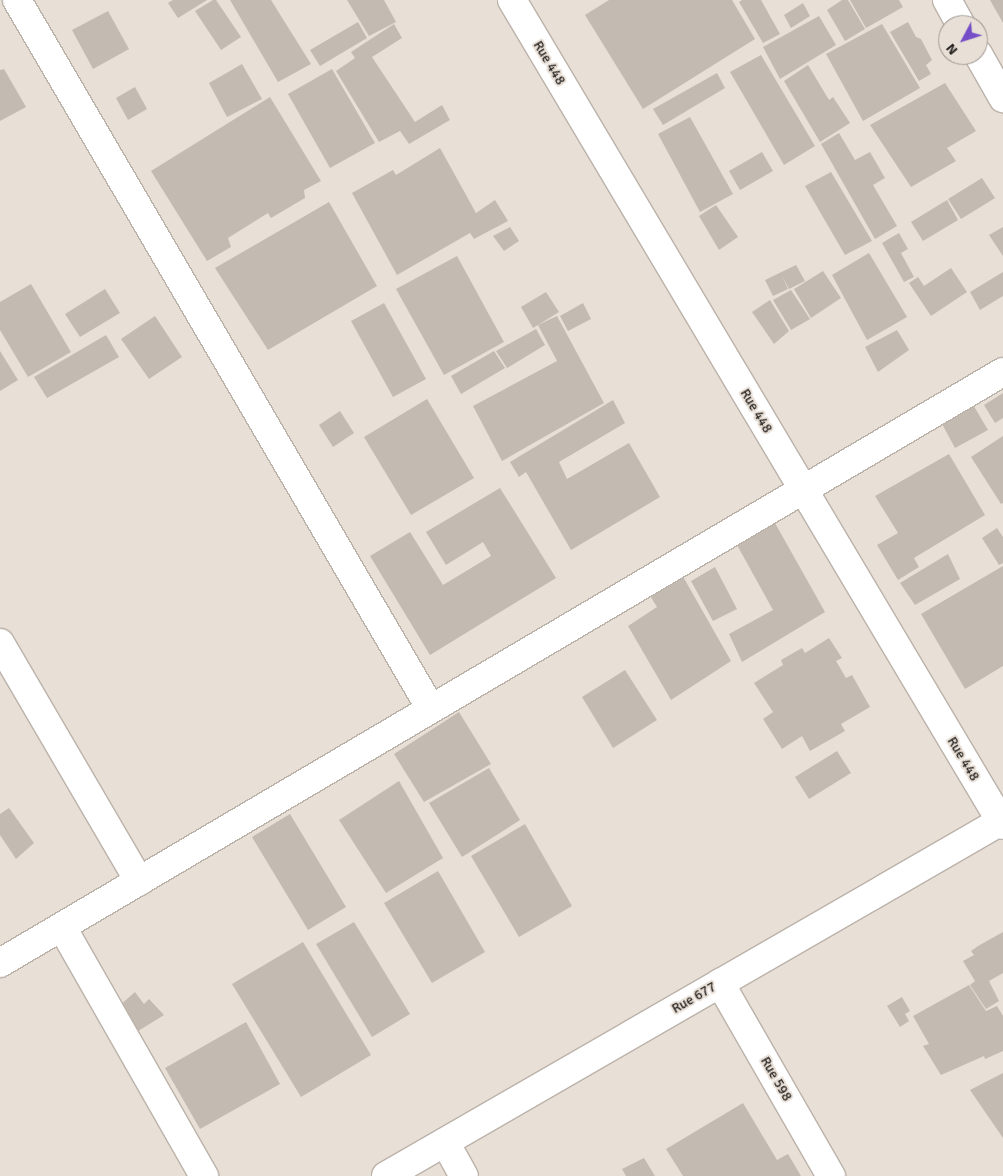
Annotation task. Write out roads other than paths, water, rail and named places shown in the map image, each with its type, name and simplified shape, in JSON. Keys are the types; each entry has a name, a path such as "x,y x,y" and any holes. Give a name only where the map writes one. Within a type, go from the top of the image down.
{"street":[{"path":"17,0 431,710"},
{"name":"Rue 448","path":"512,0 1002,822"},
{"path":"946,0 955,15"},
{"path":"984,65 1003,98"},
{"path":"0,963 1003,372"},
{"path":"0,644 139,881"},
{"name":"Rue 677","path":"386,1176 1002,822"},
{"path":"62,928 204,1176"},
{"name":"Rue 598","path":"720,983 832,1176"},
{"path":"445,1142 464,1176"}]}
